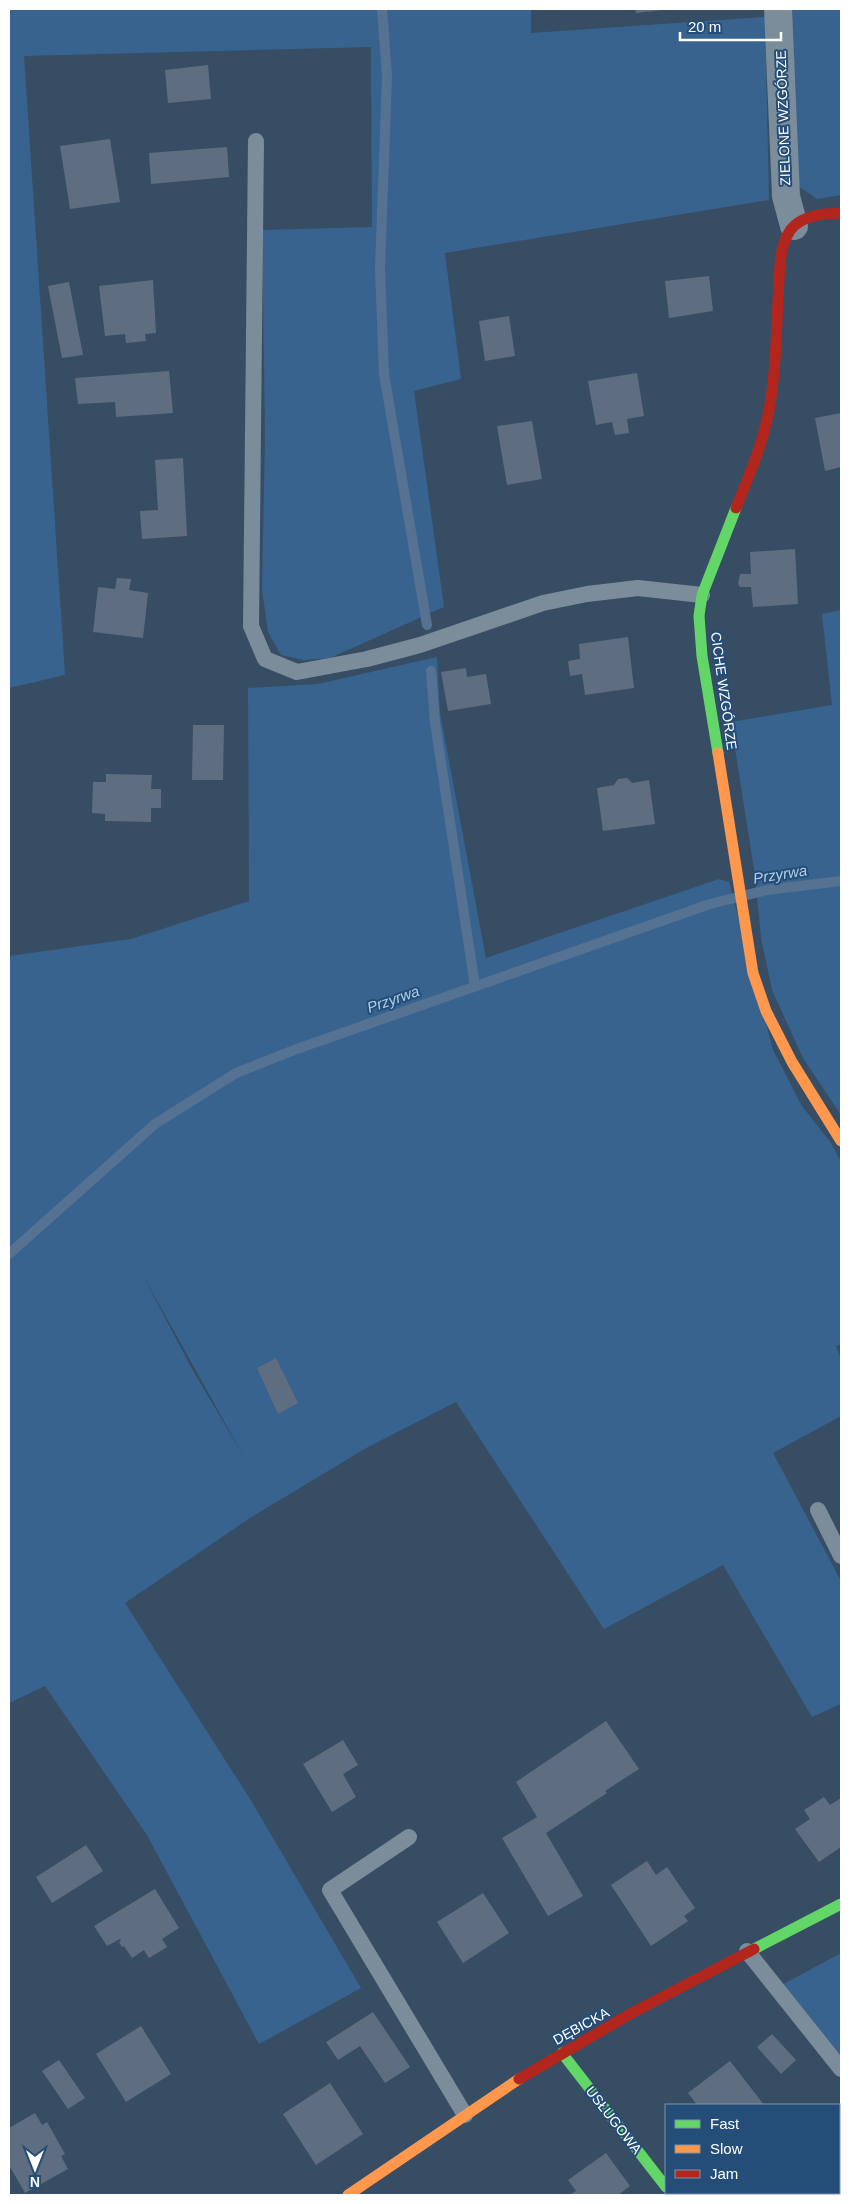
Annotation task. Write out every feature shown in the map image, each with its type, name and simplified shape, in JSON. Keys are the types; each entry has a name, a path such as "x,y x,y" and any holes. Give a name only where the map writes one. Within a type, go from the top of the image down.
{"street":[{"name":"ZIELONE WZGÓRZE","path":"778,9 786,196 794,226"},
{"path":"794,226 816,214 841,214"},
{"name":"CICHE WZGÓRZE","path":"794,226 784,243 780,270 774,378 769,412 753,465 702,596 700,616 702,656 739,874 753,972 766,1011 792,1062 841,1141"},
{"name":"DĘBICKA","path":"348,2195 465,2115 562,2053 747,1951 841,1904"},
{"name":"USŁUGOWA","path":"562,2053 665,2186"}],"lane":[{"path":"256,141 251,626 265,659 298,672 367,659 420,645 543,603 587,594 638,588 702,596"},
{"path":"818,1510 841,1556"},
{"path":"409,1837 330,1890 465,2115"},
{"path":"747,1951 841,2069"}],"shaded area":[{"path":"9,9 531,9 531,33 765,17 769,200 445,253 461,379 414,391 444,607 330,658 303,660 281,655 268,632 262,590 265,434 262,230 372,227 371,47 24,56 65,675 9,688"},
{"path":"788,9 841,9 841,195 817,199 798,186"},
{"path":"841,610 841,1115 803,1058 772,990 761,938 755,876 731,722 832,705 822,614"},
{"path":"437,657 440,713 486,958 719,879 729,882 773,1050 802,1106 831,1143 841,1162 841,1344 836,1346 841,1359 841,1416 773,1453 841,1581 841,1704 812,1717 723,1565 604,1629 456,1402 368,1447 253,1516 125,1603 250,1799 361,1988 259,2044 147,1835 45,1686 9,1703 9,956 131,939 249,901 248,688 318,684","holes":["140,1270 244,1457 192,1369"]},
{"path":"841,1953 841,2063 776,1988"}],"building":[{"path":"635,9 663,9 663,10 636,13"},
{"path":"208,65 211,99 168,103 165,70"},
{"path":"110,139 120,202 70,209 60,146"},
{"path":"227,147 229,177 151,184 149,153"},
{"path":"709,276 713,311 669,318 665,281"},
{"path":"153,280 156,333 145,334 146,341 126,343 125,334 105,336 99,286"},
{"path":"69,282 83,355 62,358 48,286"},
{"path":"509,316 515,356 485,361 479,321"},
{"path":"169,371 173,413 116,417 115,402 78,404 75,378"},
{"path":"637,373 644,416 627,419 629,433 615,435 612,422 596,425 588,381"},
{"path":"841,413 841,467 825,471 815,418"},
{"path":"532,421 542,479 507,485 497,426"},
{"path":"183,458 187,536 142,539 140,511 158,510 155,460"},
{"path":"795,549 798,604 753,607 751,587 740,587 738,584 740,574 751,574 750,552"},
{"path":"117,578 131,579 129,590 148,593 143,638 93,632 98,587 115,589"},
{"path":"628,637 634,688 585,695 582,674 570,676 568,661 580,659 579,644"},
{"path":"466,668 467,677 486,674 491,704 448,711 441,672"},
{"path":"193,725 224,725 223,780 192,780"},
{"path":"106,774 152,775 151,789 161,789 161,808 151,808 151,822 105,821 105,814 92,813 93,782 106,782"},
{"path":"627,778 632,783 649,780 655,824 603,831 597,788 614,785 618,779"},
{"path":"276,1358 298,1403 278,1414 257,1368"},
{"path":"606,1721 639,1769 605,1791 607,1793 546,1833 583,1896 548,1916 502,1838 537,1817 516,1782"},
{"path":"343,1740 358,1765 343,1774 356,1797 332,1812 303,1764"},
{"path":"824,1797 830,1805 841,1798 841,1847 819,1862 795,1829 810,1819 804,1810"},
{"path":"86,1845 103,1871 52,1903 36,1877"},
{"path":"647,1861 656,1875 667,1867 695,1908 684,1916 688,1921 651,1946 611,1885"},
{"path":"155,1889 179,1928 162,1939 167,1947 149,1958 144,1950 132,1958 124,1946 122,1947 119,1942 121,1941 120,1939 107,1946 94,1926"},
{"path":"483,1893 509,1933 463,1963 437,1922"},
{"path":"373,2012 410,2067 385,2083 360,2046 338,2060 326,2042"},
{"path":"141,2026 171,2074 126,2102 96,2054"},
{"path":"772,2034 796,2060 781,2074 757,2047"},
{"path":"59,2060 85,2098 68,2109 42,2071"},
{"path":"730,2061 763,2104 696,2104 688,2093"},
{"path":"330,2083 363,2134 316,2165 283,2114"},
{"path":"35,2113 42,2125 47,2122 65,2154 61,2156 68,2169 25,2193 9,2165 9,2128"},
{"path":"606,2153 630,2186 618,2195 569,2195 576,2191 568,2180"}],"waterway":[{"path":"382,9 387,76 380,269 384,374 427,625"},
{"path":"431,671 435,723 475,986"},
{"name":"Przyrwa","path":"9,1254 155,1124 236,1073 294,1050 710,904 767,890 841,881"}],"traffic: fast":[{"path":"718,753 702,656 699,616 702,595 736,508"},
{"path":"754,1949 841,1904"},
{"path":"562,2053 665,2186"}],"traffic: slow":[{"path":"718,753 753,973 766,1011 792,1062 841,1141"},
{"path":"348,2195 519,2079"}],"traffic: jam":[{"path":"736,508 751,472 769,410 774,368 780,261 785,241 794,226 799,222 816,215 841,213"},
{"path":"519,2079 630,2014 754,1949"}]}
